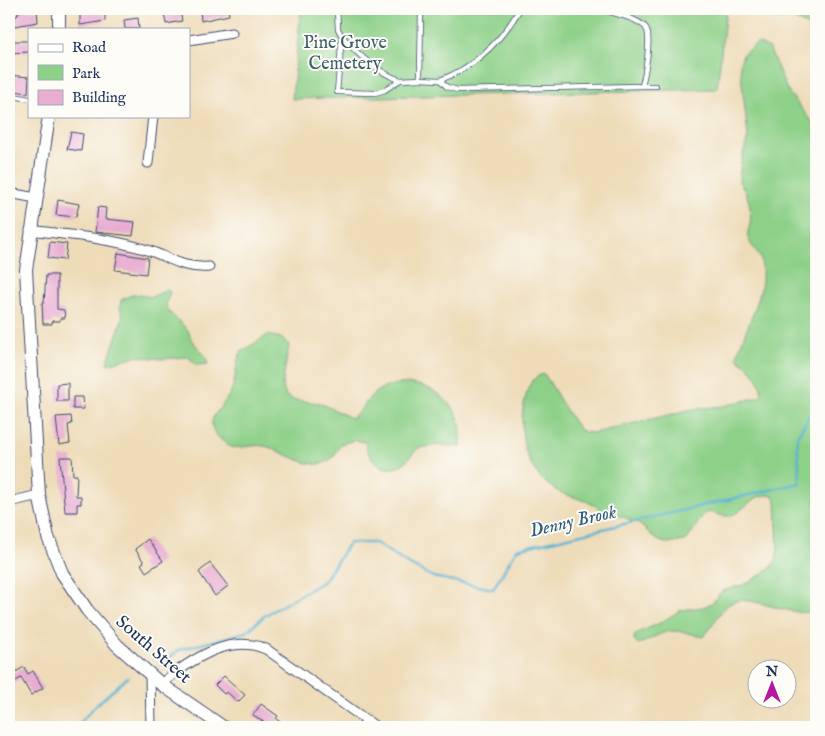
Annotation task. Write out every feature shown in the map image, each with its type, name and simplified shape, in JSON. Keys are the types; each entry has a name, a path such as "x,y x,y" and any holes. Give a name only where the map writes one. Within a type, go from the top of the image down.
{"main road":[{"path":"59,9 59,28"},
{"name":"South Street","path":"49,118 30,230 26,290 39,495 48,537 62,572 101,628 117,645 161,684 223,727"}],"street":[{"path":"190,40 232,33"},
{"path":"148,163 153,118"},
{"path":"9,192 36,198"},
{"path":"30,230 129,245 146,249 184,266 209,267"},
{"path":"9,502 39,495"},
{"path":"161,684 200,657 224,647 246,642 266,649 376,727"},
{"path":"150,674 151,727"},
{"path":"152,716 156,727"}],"lane":[{"path":"338,9 338,28 342,36 373,65 390,77 400,80 440,80 454,75 486,53 501,38 520,9"},
{"path":"420,79 421,9"},
{"path":"592,9 629,18 643,25 646,29 648,39 642,86"},
{"path":"342,36 337,92 375,93 385,90 400,80"},
{"path":"440,80 451,89 466,90 656,86"},
{"path":"9,95 28,99"}],"green space":[{"name":"Pine Grove Cemetery","path":"301,9 726,9 717,89 292,99"},
{"path":"762,9 816,9 816,29 793,19 778,19 761,13"},
{"path":"758,43 769,48 787,90 811,121 816,124 816,611 807,613 796,612 741,600 728,605 703,637 673,631 660,634 638,644 634,640 635,634 658,624 681,610 703,607 712,603 722,591 743,585 769,570 776,560 778,549 776,500 773,496 766,495 754,499 739,511 728,516 709,512 703,515 687,540 675,543 660,541 639,524 625,517 605,512 588,502 556,490 545,482 530,462 523,438 522,425 525,399 533,380 539,375 544,374 578,428 583,432 594,433 693,409 724,406 762,396 757,378 737,357 759,298 762,273 760,257 748,237 751,219 750,208 739,181 741,162 748,137 740,64 743,54"},
{"path":"167,290 170,292 166,304 168,311 188,330 191,339 206,357 208,364 197,365 188,357 161,359 136,356 107,364 123,316 120,308 121,300 134,294 151,297"},
{"path":"268,335 281,338 289,345 282,385 286,396 294,400 320,403 351,418 372,395 381,389 403,384 423,386 441,396 456,413 460,425 461,447 440,445 418,448 404,463 397,467 384,468 374,461 365,442 355,440 341,444 333,457 326,462 318,464 299,460 264,446 230,447 213,430 214,416 229,396 241,352"}],"building":[{"path":"228,9 229,15 201,21 200,11"},
{"path":"37,10 38,22 9,27 9,17 17,16 19,11"},
{"path":"180,10 182,21 166,24 164,13"},
{"path":"80,13 105,14 105,21 80,25"},
{"path":"138,18 139,28 125,28 124,20"},
{"path":"14,41 28,41 28,52 10,53 10,46 14,45"},
{"path":"9,75 28,77 28,93 15,91 16,85 9,84"},
{"path":"71,132 83,134 81,151 67,149"},
{"path":"58,200 79,204 76,217 56,215"},
{"path":"98,207 106,208 105,219 135,222 133,236 95,232"},
{"path":"50,242 67,244 65,260 48,258"},
{"path":"118,253 148,258 146,274 115,270"},
{"path":"46,275 57,275 57,309 64,310 65,318 60,318 60,321 52,321 52,324 43,324 42,303 44,303"},
{"path":"68,383 68,401 57,401 57,384"},
{"path":"73,397 83,397 84,409 73,409"},
{"path":"71,416 72,424 68,425 70,443 59,445 56,417"},
{"path":"60,457 72,457 73,475 77,475 76,496 81,496 81,504 77,504 77,512 65,512"},
{"path":"148,539 163,561 146,572 141,564 144,562 135,549"},
{"path":"210,563 228,586 215,596 199,572"},
{"path":"24,667 28,674 33,671 43,688 31,695 21,678 9,685 9,676"},
{"path":"224,676 245,695 238,702 227,692 224,694 215,685"},
{"path":"261,704 278,716 276,719 288,727 271,727 253,715"}],"waterway":[{"name":"Denny Brook","path":"160,665 179,650 246,632 264,616 324,581 349,543 376,543 406,563 433,577 493,589 517,549 800,483 797,437 816,404"},
{"name":"Denny Brook","path":"76,727 96,705 128,677"}]}
